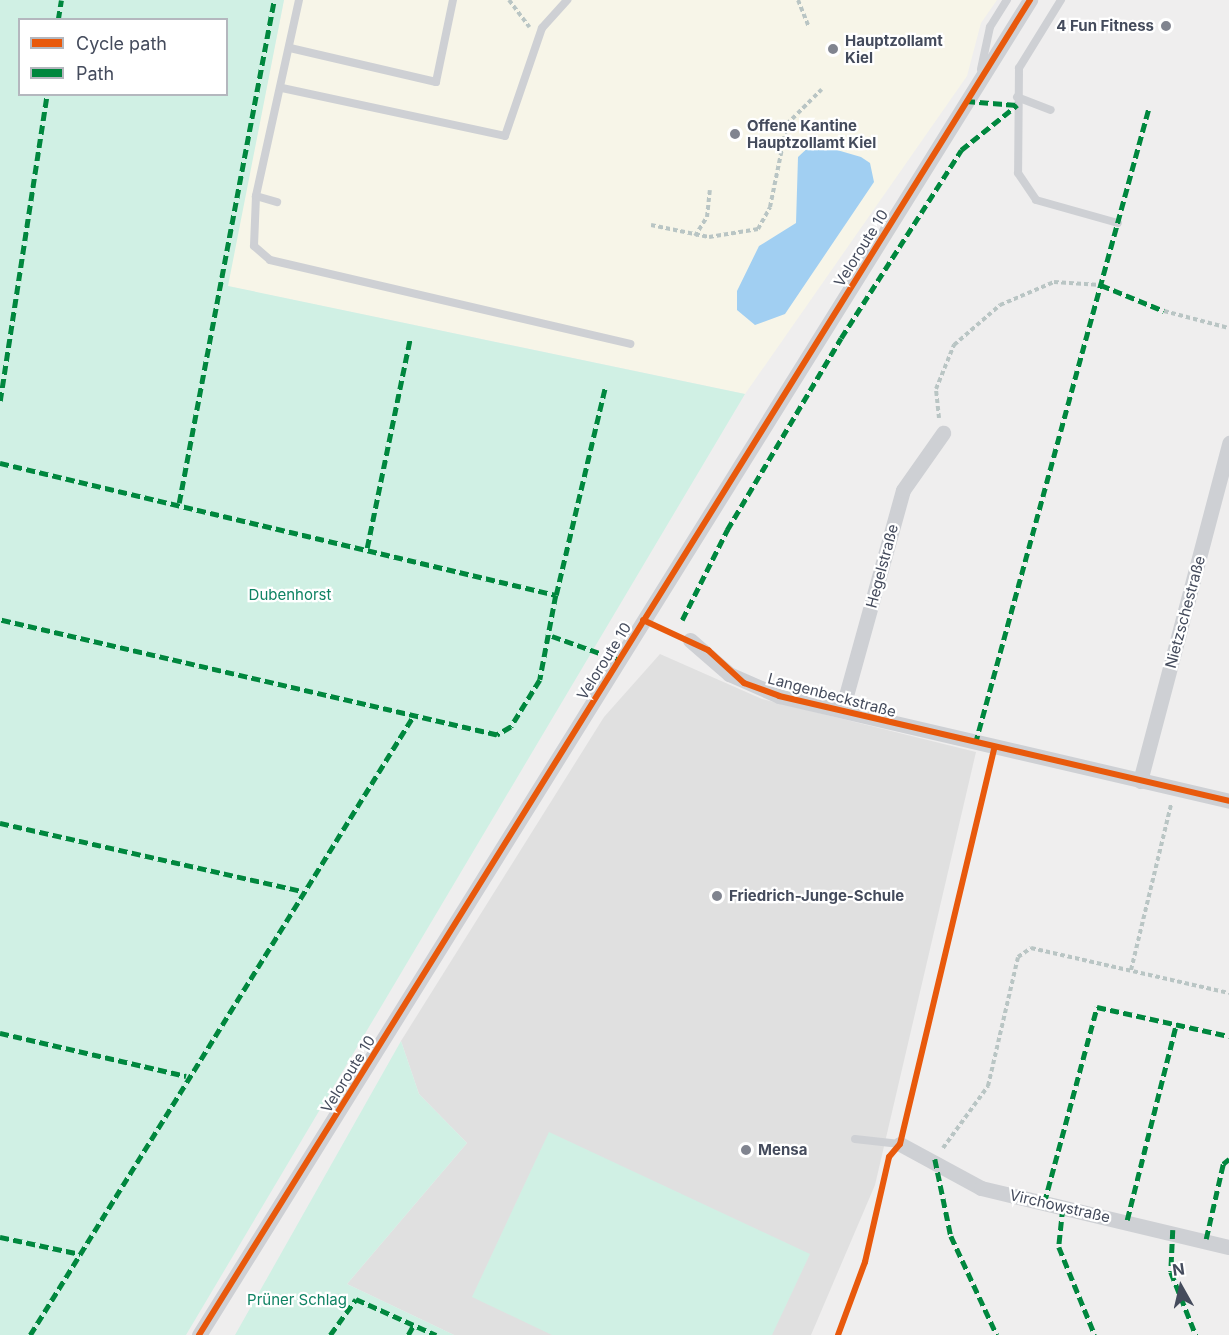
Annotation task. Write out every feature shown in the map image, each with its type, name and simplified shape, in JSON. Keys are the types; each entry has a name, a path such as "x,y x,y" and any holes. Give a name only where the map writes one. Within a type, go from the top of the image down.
{"street":[{"name":"Veloroute 10","path":"199,1335 1030,0"},
{"name":"Hegelstraße","path":"842,710 903,490 943,433"},
{"name":"Nietzschestraße","path":"1140,781 1229,443"},
{"name":"Langenbeckstraße","path":"690,640 744,683 842,710 1229,801"},
{"name":"Virchowstraße","path":"900,1144 935,1159 981,1188 1229,1247"}],"lane":[{"path":"299,0 282,88 256,196 254,246 270,260 630,344"},
{"path":"290,48 436,82 453,0"},
{"path":"282,88 505,136 542,28 567,0"},
{"path":"979,82 990,27 1007,0"},
{"path":"1061,0 1018,68 1018,172 1036,200 1118,223"},
{"path":"1017,97 1051,110"},
{"path":"256,196 278,202"},
{"path":"855,1139 900,1144"}],"path":[{"path":"509,0 529,27 542,28"},
{"path":"798,0 809,27"},
{"path":"651,225 695,236 740,236 758,229 770,207 787,124 822,89"},
{"path":"695,236 707,217 710,190"},
{"path":"943,433 936,389 954,345 1011,300 1054,282 1101,285"},
{"path":"1164,311 1229,328"},
{"path":"1131,970 1175,789"},
{"path":"935,1159 988,1086 1018,957 1031,948 1229,993"}],"shaded area":[{"path":"284,0 997,0 981,23 967,76 745,394 227,286"},
{"name":"Friedrich-Junge-Schule","path":"660,654 762,699 976,752 875,1185 811,1335 454,1335 347,1284 467,1143 419,1094 401,1041 604,717"}],"green space":[{"name":"Dubenhorst","path":"0,0 284,0 228,286 745,394 186,1335 0,1335"},
{"name":"Prüner Schlag","path":"401,1041 419,1094 467,1143 347,1284 454,1335 235,1335"},
{"path":"549,1132 810,1254 772,1335 552,1335 472,1297"}],"water":[{"path":"813,143 861,157 870,163 874,182 785,314 755,325 737,310 737,291 759,246 796,223 798,157"}],"marked path":[{"path":"58,18 61,0"},
{"path":"179,503 274,0"},
{"path":"0,401 47,96"},
{"path":"966,101 1017,105"},
{"path":"682,620 727,530 841,338 961,150 1017,105"},
{"path":"975,744 1149,107"},
{"path":"1101,285 1164,311"},
{"path":"367,548 410,339"},
{"path":"556,595 605,388"},
{"path":"0,463 556,595 540,680 511,727 497,735 0,620"},
{"path":"552,636 619,660"},
{"path":"30,1335 414,715"},
{"path":"0,823 302,891"},
{"path":"1044,1203 1097,1007 1229,1036"},
{"path":"1127,1220 1176,1025"},
{"path":"0,1033 186,1076"},
{"path":"935,1159 951,1236 997,1335"},
{"path":"1206,1239 1223,1164 1229,1159"},
{"path":"1063,1208 1059,1247 1095,1335"},
{"path":"1173,1230 1171,1272 1196,1335"},
{"path":"0,1237 80,1254"},
{"path":"330,1335 356,1299 436,1335"},
{"path":"408,1335 414,1324"}],"cycle path":[{"path":"199,1335 1030,0"},
{"path":"643,620 708,650 744,683 779,696 1229,801"},
{"path":"838,1335 865,1262 889,1157 900,1144 994,749"}],"place":[{"name":"4 Fun Fitness","path":"1166,26"},
{"name":"Hauptzollamt Kiel","path":"833,49"},
{"name":"Offene Kantine Hauptzollamt Kiel","path":"735,134"},
{"name":"Friedrich-Junge-Schule","path":"717,896"},
{"name":"Mensa","path":"746,1150"}]}
